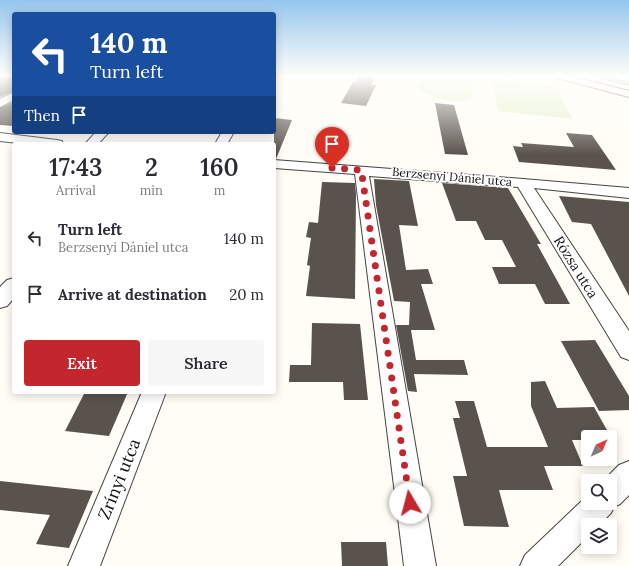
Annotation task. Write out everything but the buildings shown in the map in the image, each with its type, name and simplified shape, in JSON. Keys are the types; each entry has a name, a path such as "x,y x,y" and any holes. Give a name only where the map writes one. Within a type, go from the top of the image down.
{"street":[{"path":"93,142 101,134"},
{"path":"2,140 30,142"},
{"name":"Berzsenyi Dániel utca","path":"276,164 523,183 629,193"},
{"path":"361,170 420,566"},
{"name":"Rózsa utca","path":"523,183 629,350"},
{"path":"0,300 12,287"},
{"name":"Zrínyi utca","path":"84,566 153,394"},
{"path":"617,487 629,475"},
{"path":"536,566 594,510"}],"green space":[{"path":"496,102 564,102 572,119 498,111"}],"route":[{"path":"332,168 361,170 410,503"}]}
